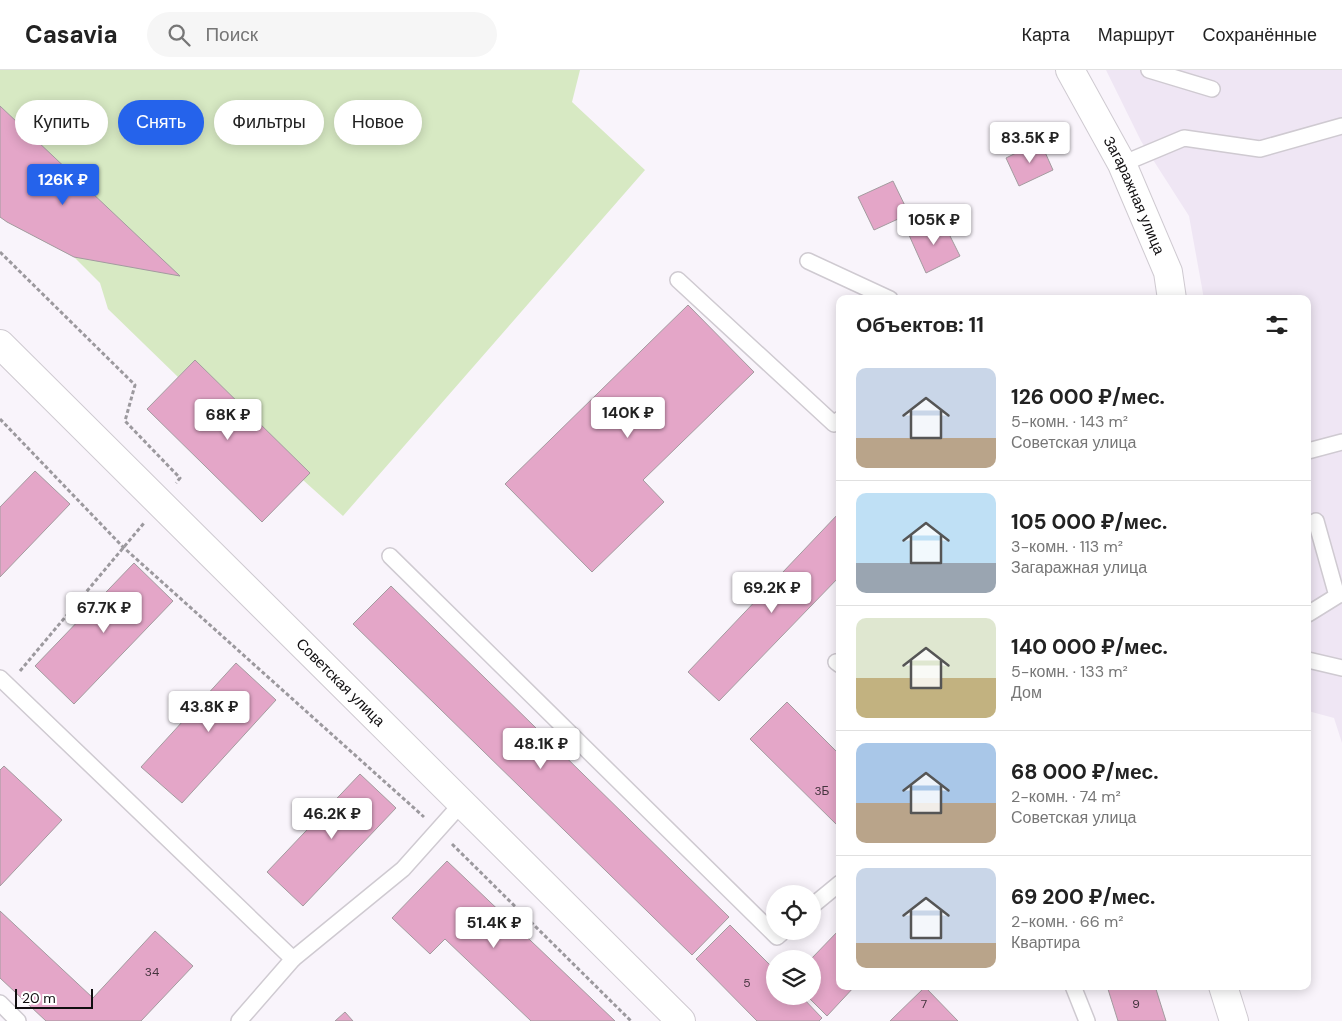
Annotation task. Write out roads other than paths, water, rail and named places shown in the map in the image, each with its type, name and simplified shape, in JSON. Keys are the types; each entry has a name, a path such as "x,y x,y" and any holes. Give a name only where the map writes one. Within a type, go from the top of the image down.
{"main road":[{"name":"Загаражная улица","path":"1070,70 1122,164 1168,272 1171,295"},
{"name":"Советская улица","path":"0,344 681,1021"},
{"path":"1224,990 1234,1021"}],"lane":[{"path":"1148,70 1212,89"},
{"path":"1122,164 1184,138 1260,149 1342,126"},
{"path":"808,261 881,295"},
{"path":"678,280 834,424 836,422"},
{"path":"1311,450 1342,442"},
{"path":"1311,612 1337,596 1316,521"},
{"path":"390,556 766,926"},
{"path":"1311,661 1342,668"},
{"path":"3,687 294,959"},
{"path":"239,1021 294,959 403,869 462,803"},
{"path":"821,899 836,886"},
{"path":"1075,990 1087,1021"},
{"path":"0,1002 18,1021"}]}
